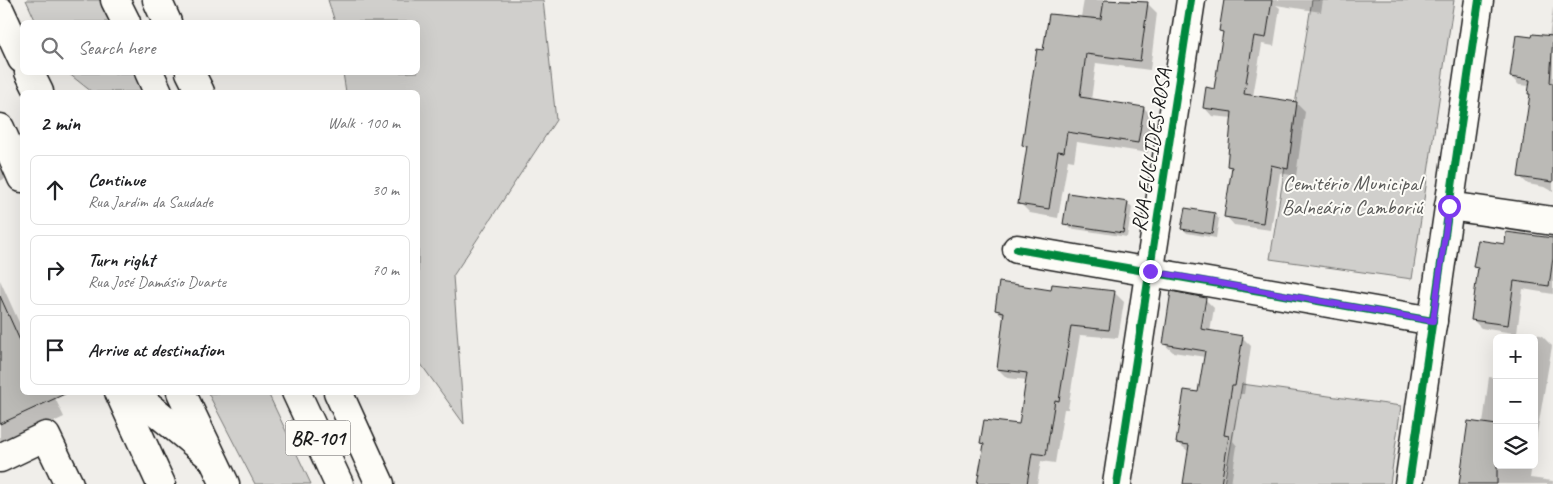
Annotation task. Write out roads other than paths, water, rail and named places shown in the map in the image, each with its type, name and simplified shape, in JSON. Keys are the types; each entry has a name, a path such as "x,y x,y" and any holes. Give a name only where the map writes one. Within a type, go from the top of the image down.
{"main road":[{"path":"115,0 125,20"},
{"path":"157,0 166,20"},
{"name":"RUA EUCLIDES ROSA","path":"1117,484 1191,0"},
{"path":"1409,484 1479,0"},
{"path":"0,11 20,55"},
{"path":"30,75 37,90"},
{"path":"150,75 157,90"},
{"path":"192,75 199,90"},
{"path":"0,128 20,173"},
{"path":"1449,206 1553,221"},
{"path":"1017,248 1433,321"},
{"path":"120,395 161,484"},
{"path":"136,395 212,458"},
{"path":"182,395 225,484"},
{"name":"BR-101","path":"297,395 339,484"},
{"name":"BR-101","path":"339,395 380,484"},
{"path":"0,458 46,436 70,484"}],"park label":[{"name":"Cemitério Municipal Balneário Camboriú","path":"1352,195"}]}
